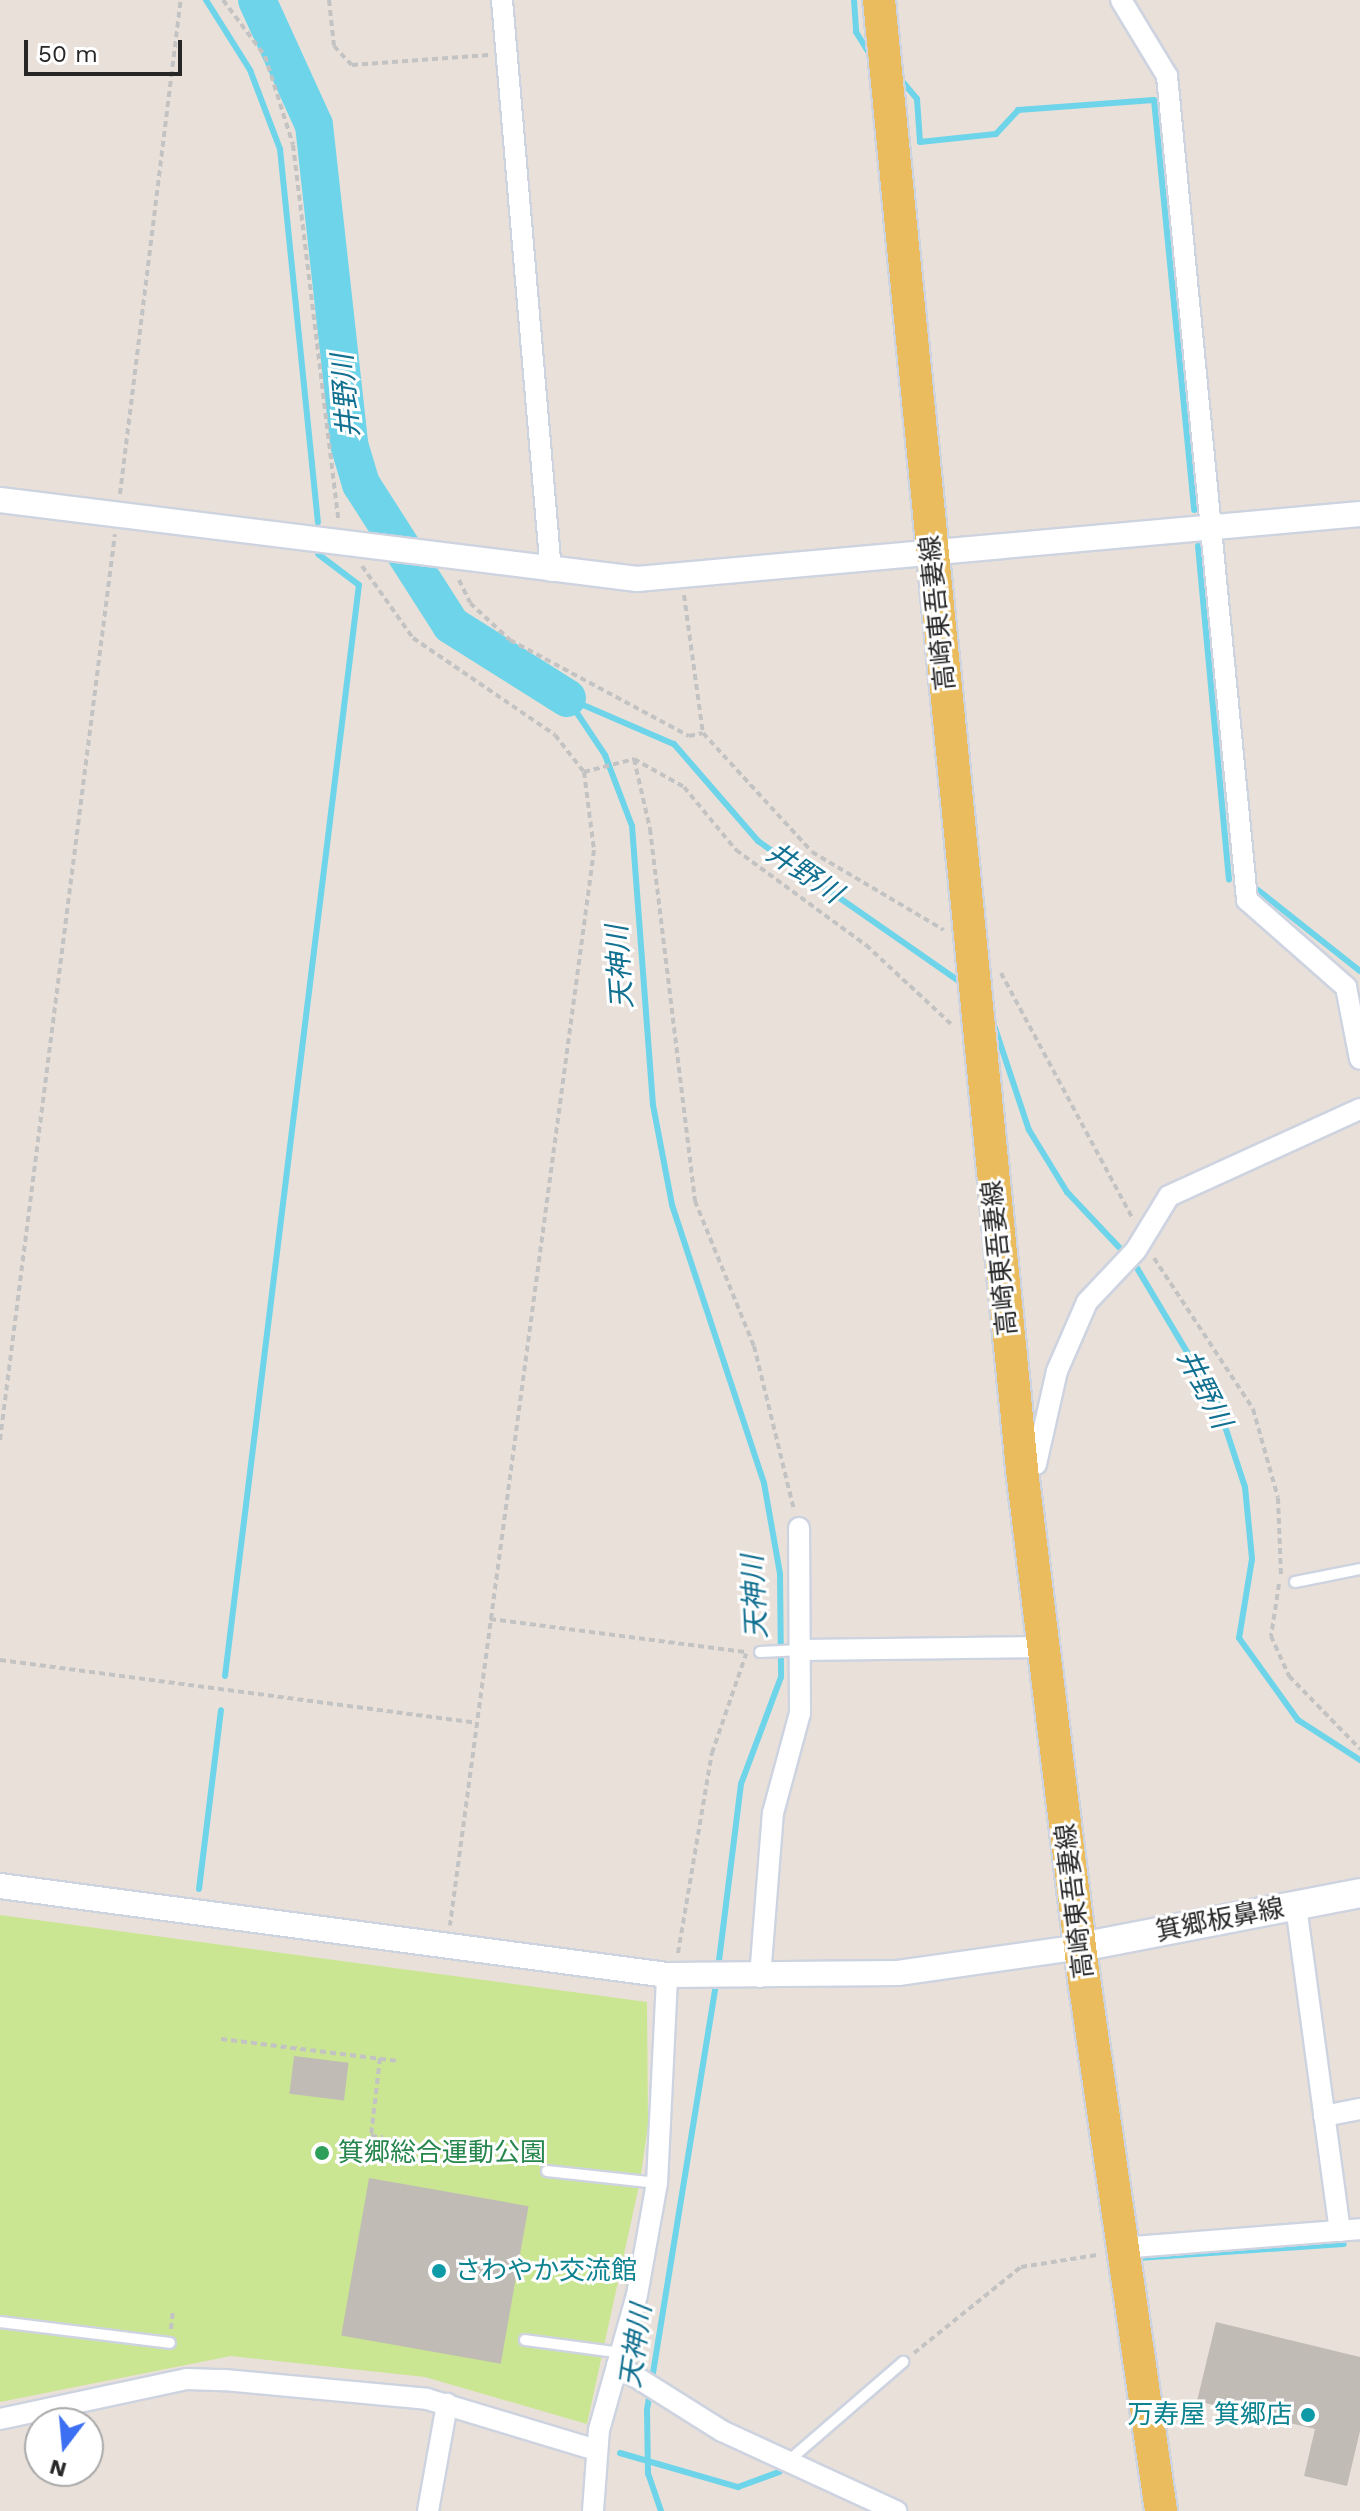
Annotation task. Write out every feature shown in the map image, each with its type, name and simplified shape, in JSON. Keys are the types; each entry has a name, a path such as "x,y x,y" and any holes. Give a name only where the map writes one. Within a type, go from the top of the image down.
{"main road":[{"name":"高崎東吾妻線","path":"879,0 971,973 1022,1470 1115,2251 1161,2511"},
{"name":"箕郷板鼻線","path":"1080,1947 1360,1893"}],"street":[{"path":"502,0 551,571"},
{"path":"1121,0 1167,76 1247,900 1346,987 1360,1059"},
{"path":"0,500 551,571 683,576 1360,514"},
{"path":"1022,1470 1036,1464 1064,1350 1114,1267 1140,1245 1169,1196 1360,1109"},
{"path":"754,1977 773,1813 800,1713 794,1650 799,1528"},
{"path":"794,1650 1043,1647"},
{"path":"0,1886 676,1975 754,1977 898,1973 1080,1947"},
{"path":"1115,2251 1350,2230 1324,2116 1296,1906"},
{"path":"593,2511 596,2450 624,2365 657,2183 676,1975"},
{"path":"1324,2116 1360,2109"},
{"path":"624,2365 662,2397 786,2463 894,2511"},
{"path":"0,2419 187,2379 389,2392 447,2404 596,2450"},
{"path":"428,2511 447,2404"}],"lane":[{"path":"1295,1582 1360,1569"},
{"path":"760,1652 794,1650"},
{"path":"547,2171 657,2183"},
{"path":"0,2322 170,2343"},
{"path":"525,2340 624,2365"},
{"path":"786,2463 903,2362"}],"path":[{"path":"0,1440 181,0"},
{"path":"223,0 265,56 293,145 331,490 413,638 536,718 584,772 594,850 447,1947"},
{"path":"329,0 334,46 352,65 507,53"},
{"path":"436,556 470,603 510,640 689,736 703,733"},
{"path":"683,576 703,733 812,852 938,926"},
{"path":"584,772 616,759 634,759 684,787 736,850 866,945 937,1010"},
{"path":"634,759 650,829 695,1201 754,1346 799,1528"},
{"path":"1022,1003 1140,1245 1234,1377 1269,1455 1285,1554 1271,1636 1289,1676 1360,1749"},
{"path":"490,1619 760,1652"},
{"path":"676,1975 712,1753 747,1652"},
{"path":"0,1660 476,1723"},
{"path":"221,2039 398,2061"},
{"path":"380,2058 371,2136 383,2137"},
{"path":"903,2362 1021,2267 1115,2251"}],"green space":[{"name":"箕郷総合運動公園","path":"0,1915 647,2002 648,2125 640,2181 587,2424 425,2377 231,2356 0,2402"}],"building":[{"path":"294,2056 349,2063 344,2100 289,2094"},
{"name":"さわやか交流館","path":"369,2178 529,2206 501,2364 341,2336"},
{"name":"万寿屋 箕郷店","path":"1216,2322 1360,2357 1360,2431 1347,2486 1304,2476 1315,2429 1197,2401"}],"waterway":[{"path":"206,0 250,70 280,149 318,522"},
{"name":"井野川","path":"257,0 314,125 349,444 361,484 451,625 567,698"},
{"path":"854,0 856,32 870,54"},
{"path":"902,81 917,99 920,142 996,134 1018,110 1154,100 1194,510"},
{"path":"1198,546 1229,880"},
{"path":"225,1676 359,585 318,554"},
{"name":"天神川","path":"567,698 605,755 632,826 653,1105 672,1205 764,1483 780,1574 781,1677 741,1784 718,1968"},
{"name":"井野川","path":"567,698 674,744 758,841 963,984"},
{"path":"1258,890 1360,971"},
{"name":"井野川","path":"991,1016 1029,1130 1067,1192 1134,1263 1217,1402 1245,1487 1252,1559 1239,1638 1298,1720 1360,1760"},
{"path":"199,1889 221,1710"},
{"name":"天神川","path":"661,2511 648,2474 647,2410 717,1979"},
{"path":"1138,2258 1344,2244"},
{"path":"620,2453 738,2487 779,2472"}],"place":[{"name":"箕郷総合運動公園","path":"322,2153"},
{"name":"さわやか交流館","path":"439,2271"},
{"name":"万寿屋 箕郷店","path":"1308,2415"}]}
